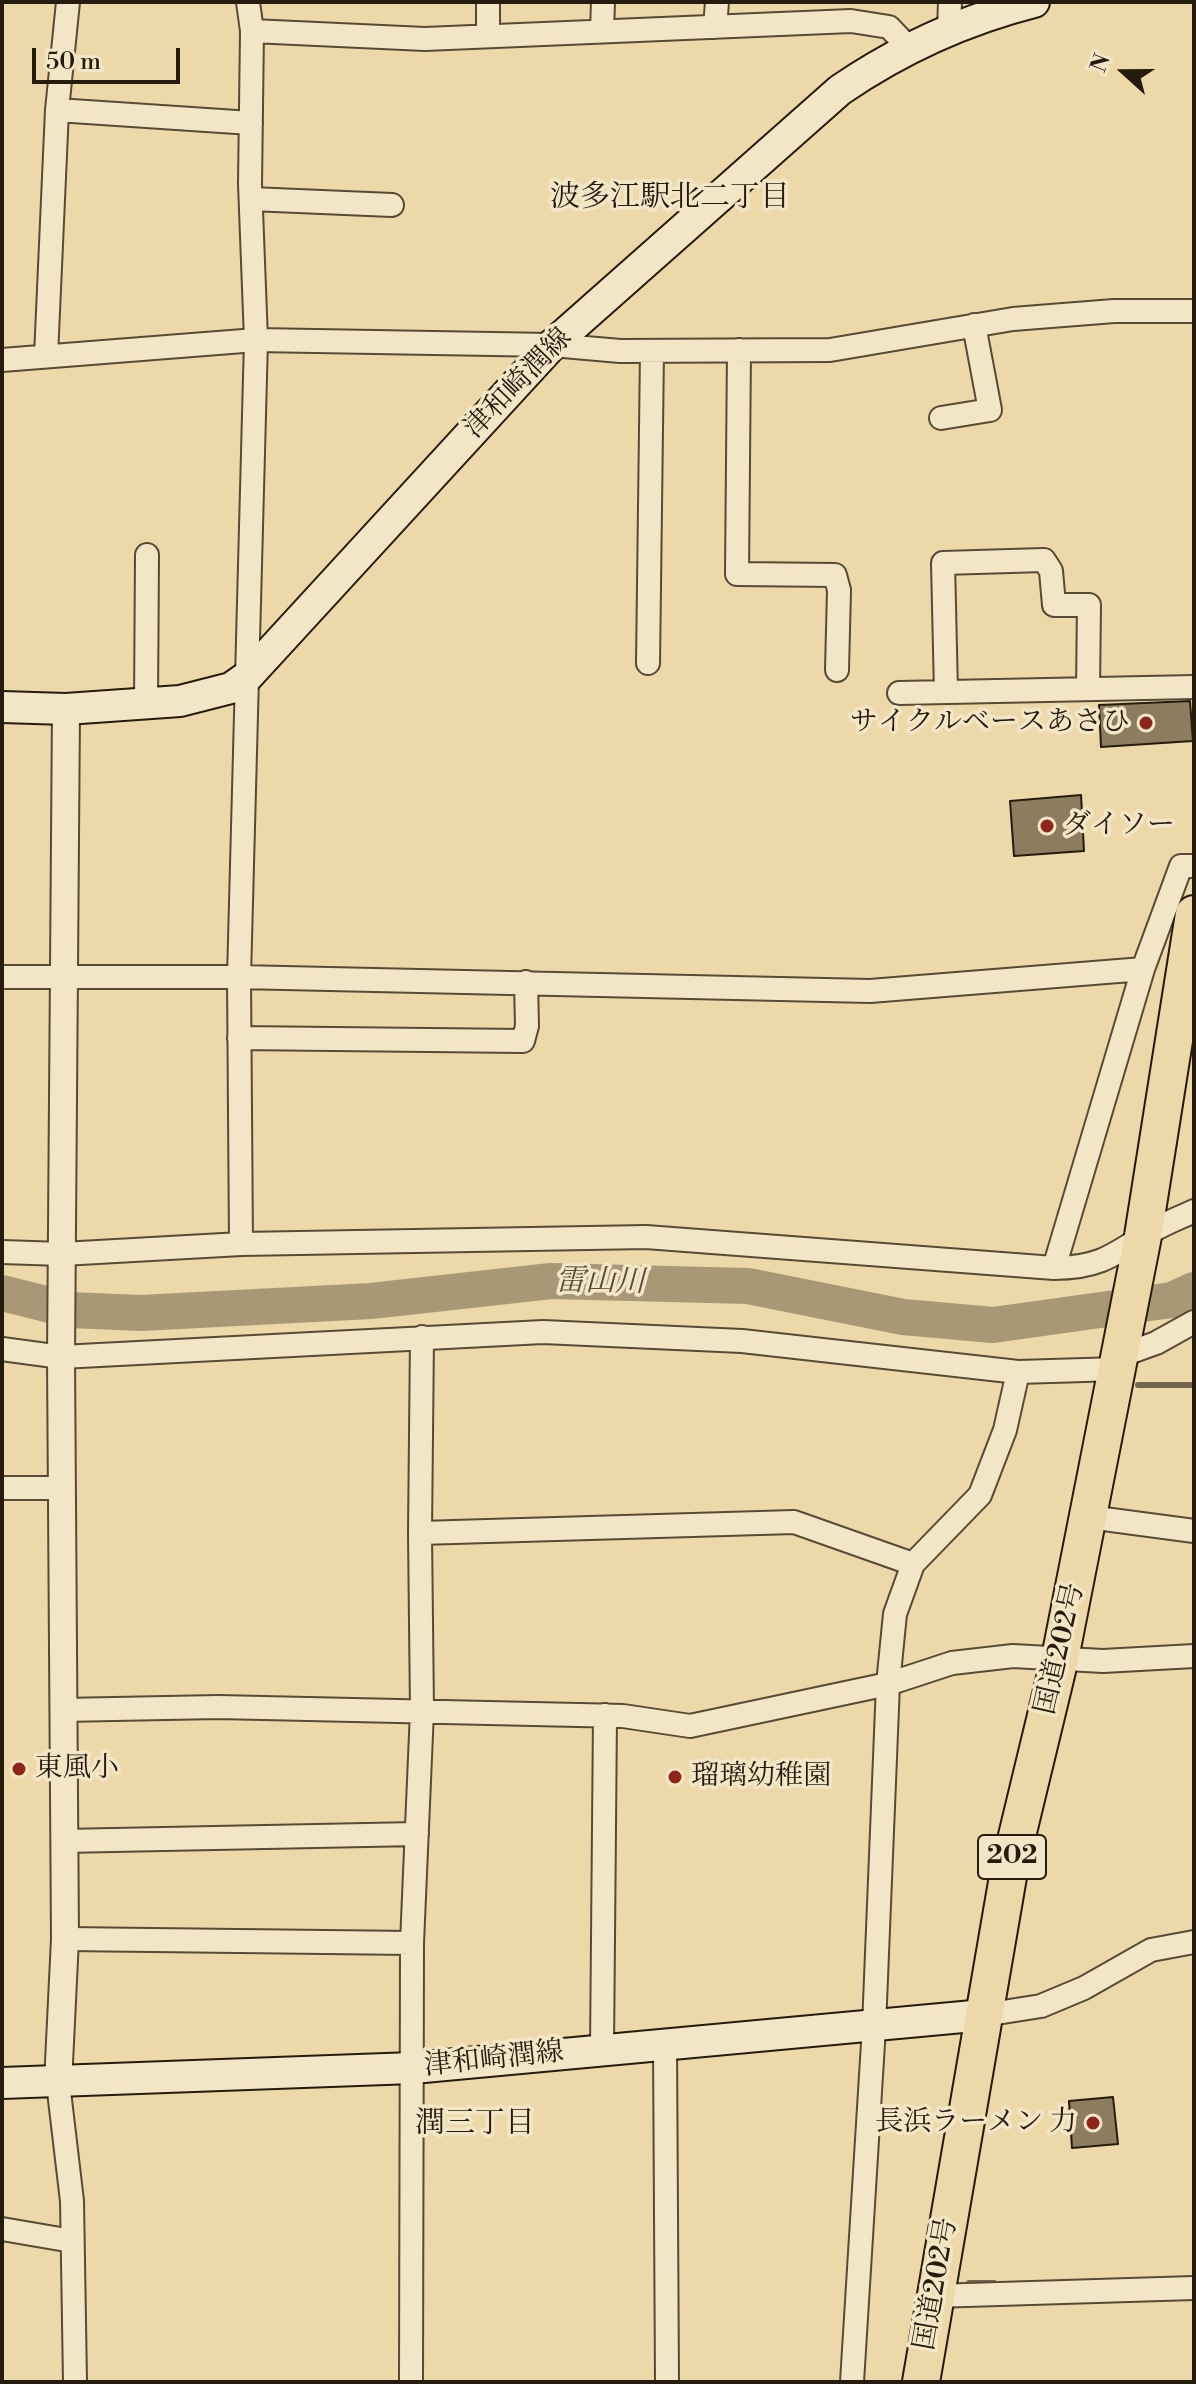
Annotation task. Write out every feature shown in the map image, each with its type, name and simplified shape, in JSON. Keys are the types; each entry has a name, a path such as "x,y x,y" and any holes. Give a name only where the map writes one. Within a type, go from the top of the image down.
{"highway":[{"name":"国道202号","path":"921,2382 1010,1865 1060,1658 1143,1236 1194,914"}],"main road":[{"name":"津和崎潤線","path":"2,707 66,709 146,704 180,701 231,688 248,676 552,345 840,90 909,48 949,16 1034,2"},
{"name":"津和崎潤線","path":"2,2083 413,2068 984,2015"}],"street":[{"path":"46,356 57,110 68,2"},
{"path":"241,1244 239,977 256,340 251,199 252,31 248,2"},
{"path":"488,2 488,36"},
{"path":"602,31 603,2"},
{"path":"715,27 717,2"},
{"path":"252,31 425,39 715,27 831,12 889,27 909,48"},
{"path":"57,110 251,123"},
{"path":"251,199 392,205"},
{"path":"2,360 256,340 552,345 652,351 830,350 974,325 1114,311 1194,311"},
{"path":"941,418 990,410 974,325"},
{"path":"739,350 737,574 835,575 839,590 837,670"},
{"path":"648,663 652,351"},
{"path":"146,704 147,555"},
{"path":"946,692 943,563 1044,560 1051,571 1054,605 1089,605 1088,689"},
{"path":"899,693 1194,687"},
{"path":"66,709 61,1357 65,1939 58,2083 72,2201 75,2382"},
{"path":"1054,1268 1143,969 1181,866 1194,866"},
{"path":"2,977 239,977 870,991 1143,969"},
{"path":"239,1038 523,1041 527,1026 526,982"},
{"path":"2,1252 62,1254 241,1244 646,1237 1079,1268 1122,1253 1143,1236 1194,1211"},
{"path":"2,1349 61,1357 543,1332 742,1341 1018,1372 1120,1354 1156,1343 1194,1322"},
{"path":"411,2382 412,1943 422,1711 422,1337"},
{"path":"852,2382 874,2027 888,1684 895,1614 913,1564 980,1495 1005,1430 1018,1372"},
{"path":"2,1488 62,1488"},
{"path":"1089,1517 1194,1531"},
{"path":"420,1533 794,1522 913,1564"},
{"path":"62,1710 218,1707 605,1715 690,1726 888,1684 952,1663 1013,1656 1103,1661 1194,1656"},
{"path":"602,2049 605,1715"},
{"path":"63,1841 417,1834"},
{"path":"65,1939 412,1943"},
{"path":"984,2015 1041,2006 1084,1988 1151,1950 1194,1942"},
{"path":"665,2045 667,2382"},
{"path":"2,2229 72,2241"},
{"path":"934,2296 1194,2288"}],"building":[{"name":"サイクルベースあさひ","path":"1190,701 1193,741 1101,747 1099,705"},
{"name":"ダイソー","path":"1081,795 1084,851 1014,856 1010,801"},
{"name":"長浜ラーメン 力","path":"1113,2097 1118,2144 1072,2148 1069,2101"}],"waterway":[{"name":"雷山川","path":"2,1293 70,1310 141,1313 371,1301 551,1281 748,1286 903,1317 993,1325 1172,1300 1194,1290"},
{"path":"1138,1385 1194,1385"},
{"path":"969,2283 994,2283"}],"place":[{"name":"サイクルベースあさひ","path":"1146,723"},
{"name":"ダイソー","path":"1047,826"},
{"name":"東風小","path":"19,1769"},
{"name":"瑠璃幼稚園","path":"675,1777"},
{"name":"長浜ラーメン 力","path":"1093,2123"}],"district":[{"name":"波多江駅北二丁目","path":"670,199"},
{"name":"潤三丁目","path":"475,2125"}]}
